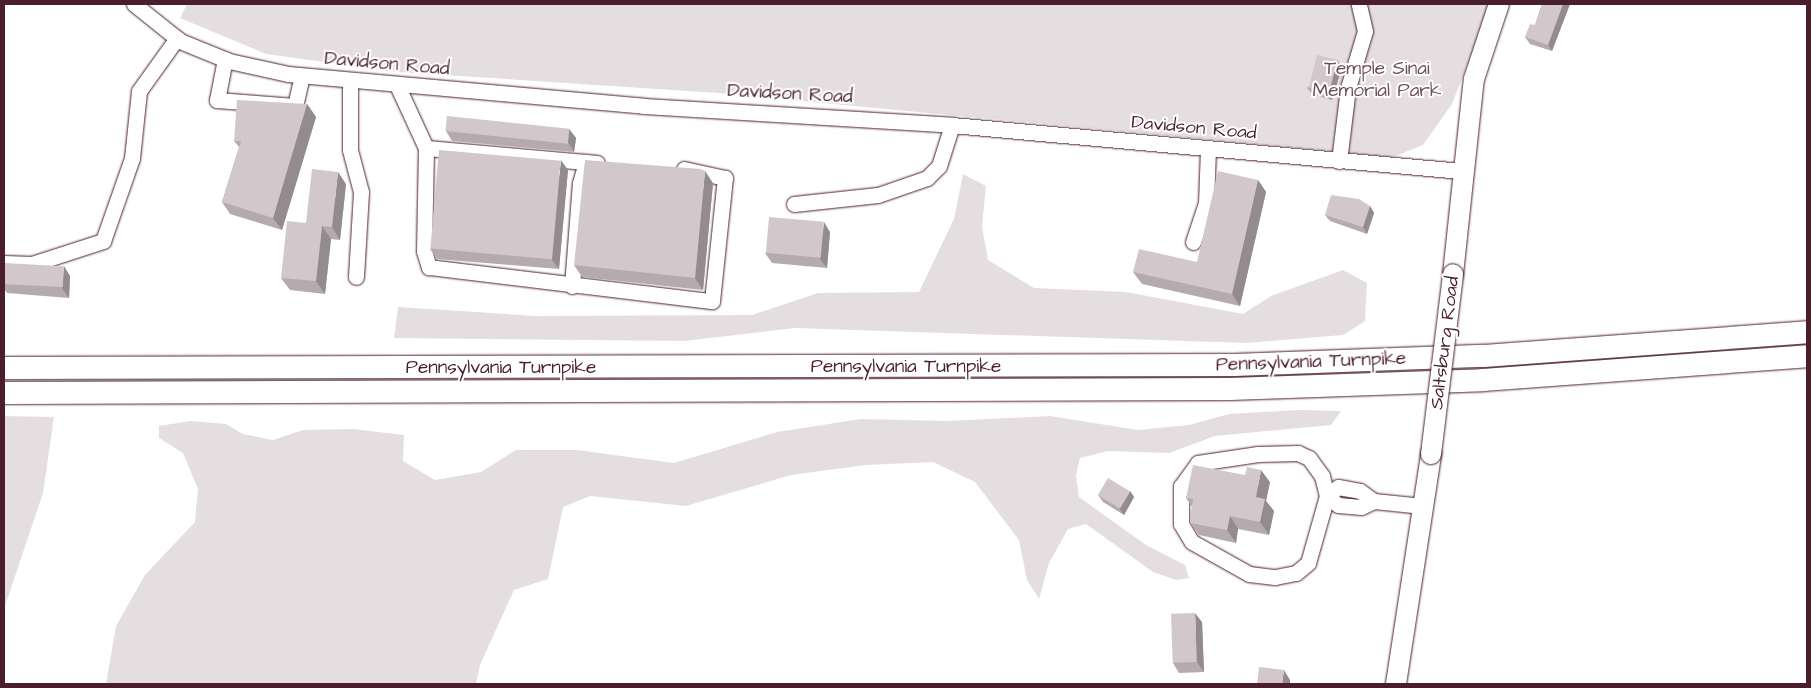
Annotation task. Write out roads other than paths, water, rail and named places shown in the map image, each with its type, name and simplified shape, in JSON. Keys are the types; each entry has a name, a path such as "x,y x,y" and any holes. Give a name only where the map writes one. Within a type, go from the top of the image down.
{"highway":[{"name":"Pennsylvania Turnpike","path":"4,368 1244,365 1484,356 1807,332"},
{"name":"Pennsylvania Turnpike","path":"4,393 1230,390 1483,380 1807,356"}],"main road":[{"name":"Saltsburg Road","path":"1396,684 1431,454 1453,274 1461,171 1474,79 1499,4"}],"street":[{"name":"Davidson Road","path":"134,4 177,38 225,59 302,76 397,85 952,125 1461,171"},
{"path":"1339,161 1348,88 1365,31 1359,4"},
{"path":"4,263 32,264 103,241 132,158 139,91 177,38"},
{"path":"225,59 217,100 295,106 302,76"},
{"path":"350,81 350,150 361,192 356,278"},
{"path":"397,85 426,148 424,251 428,267 572,286 712,301 725,178 709,171 671,168"},
{"path":"794,204 878,195 927,178 938,166 952,125"},
{"path":"426,148 615,164"},
{"path":"1193,242 1206,202 1208,149"},
{"path":"572,286 580,183 586,162"},
{"path":"1327,496 1322,476 1309,458 1298,453 1198,463 1181,486 1181,524 1192,542 1249,574 1289,575 1308,563 1327,496 1338,487 1360,490 1374,501 1423,506"}],"park label":[{"name":"Temple Sinai Memorial Park","path":"1377,80"}]}
